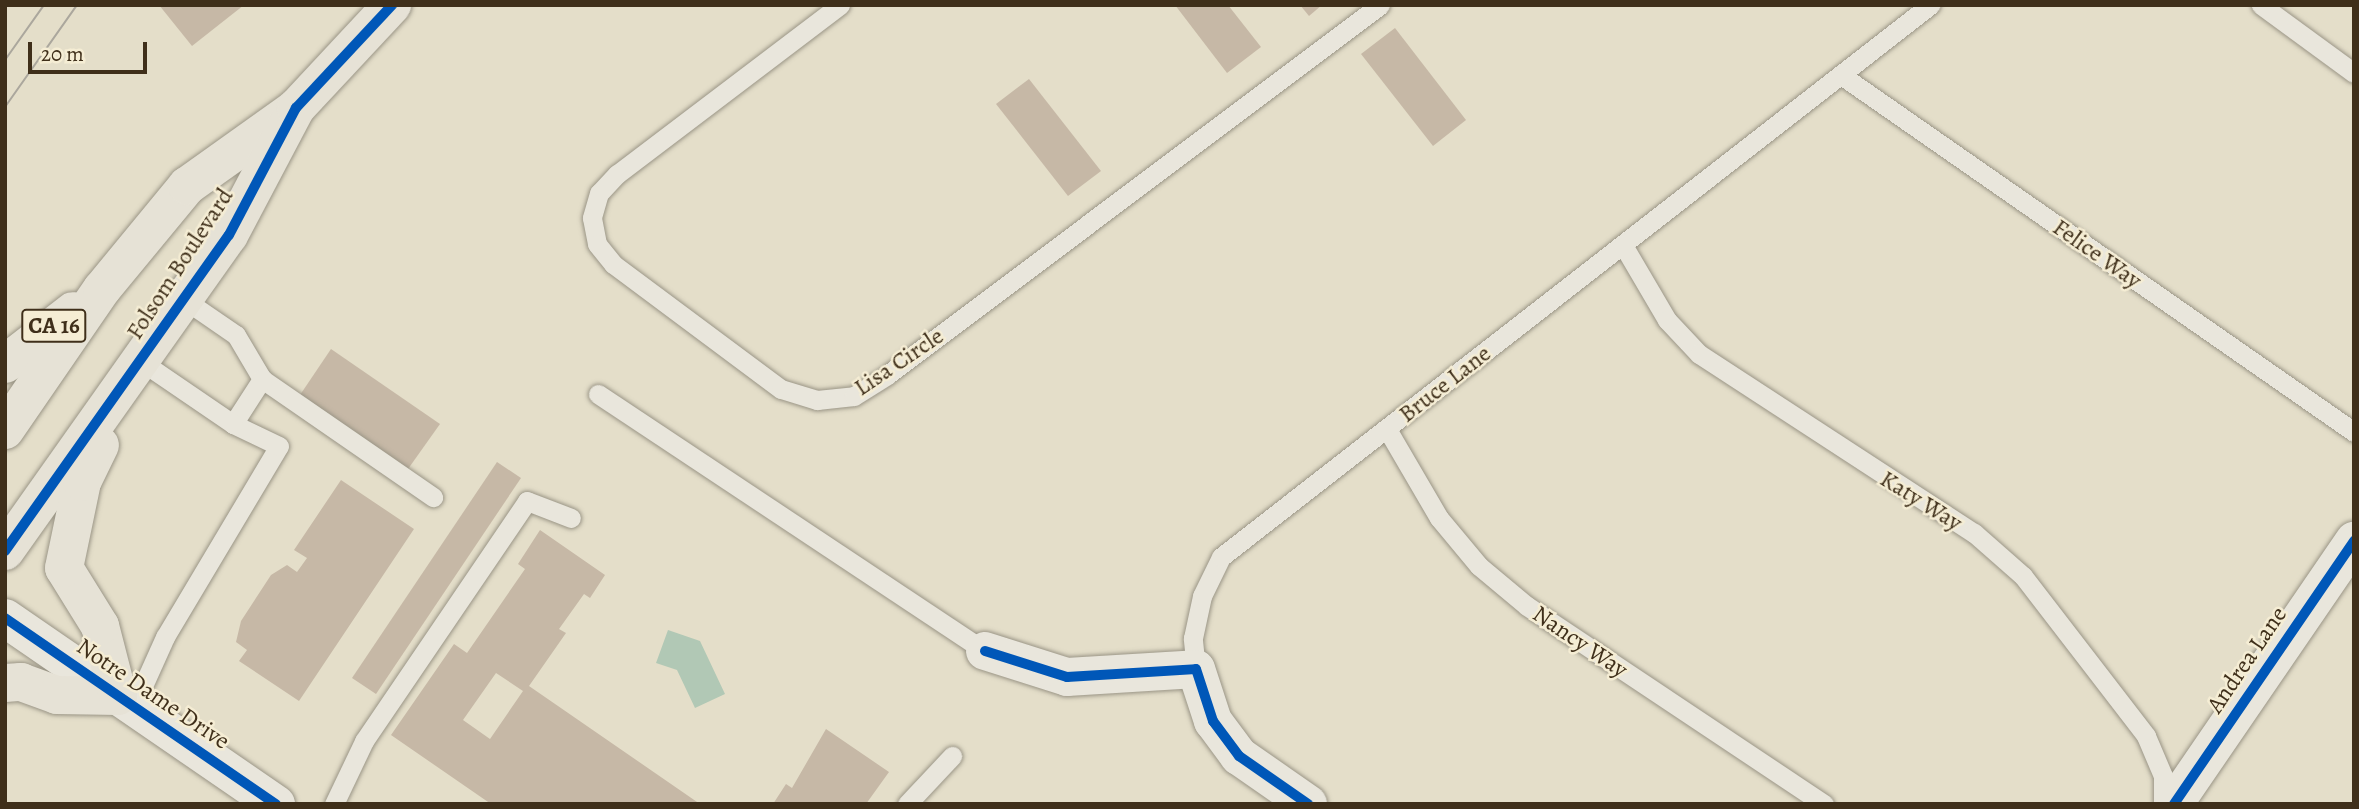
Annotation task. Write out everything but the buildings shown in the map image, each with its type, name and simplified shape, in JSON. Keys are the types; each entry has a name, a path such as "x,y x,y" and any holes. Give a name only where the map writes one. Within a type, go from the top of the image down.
{"main road":[{"name":"Folsom Boulevard","path":"5,551 142,362 229,235 296,108 393,5"},
{"path":"5,430 102,289 187,186 296,108"},
{"name":"CA 16","path":"5,364 102,289"},
{"path":"5,683 21,682 57,695 126,701 100,626 64,568 82,482 142,362"}],"street":[{"name":"Andrea Lane","path":"2174,804 2354,541"},
{"name":"Notre Dame Drive","path":"5,618 276,804"},
{"path":"985,651 1067,677 1196,669 1213,721 1238,756 1308,804"}],"lane":[{"name":"Lisa Circle","path":"840,5 617,174 599,193 592,218 597,244 613,264 780,389 817,400 854,396 887,375 1380,5"},
{"name":"Bruce Lane","path":"1196,669 1193,638 1202,596 1221,557 1930,5"},
{"path":"2261,5 2354,73"},
{"name":"Felice Way","path":"1841,75 2354,432"},
{"name":"Katy Way","path":"1623,245 1667,320 1699,354 1974,533 2023,576 2146,736 2163,776 2163,804"},
{"path":"185,300 236,335 262,379 433,497"},
{"path":"126,701 279,446 233,424 142,362"},
{"path":"233,424 262,379"},
{"path":"598,394 985,651"},
{"name":"Nancy Way","path":"1387,429 1439,517 1479,566 1527,606 1824,804"},
{"path":"334,804 364,741 527,501 571,518"},
{"path":"907,804 952,756"}],"shaded area":[{"path":"668,630 700,641 725,694 695,708 677,670 656,663"}],"tram line":[{"path":"5,60 44,5"},
{"path":"5,107 77,5"}],"cycle path":[{"path":"5,551 229,235 296,108 392,5"},
{"path":"2174,804 2354,541"},
{"path":"5,618 276,804"},
{"path":"985,651 1067,677 1196,669 1213,721 1239,756 1308,804"}]}
